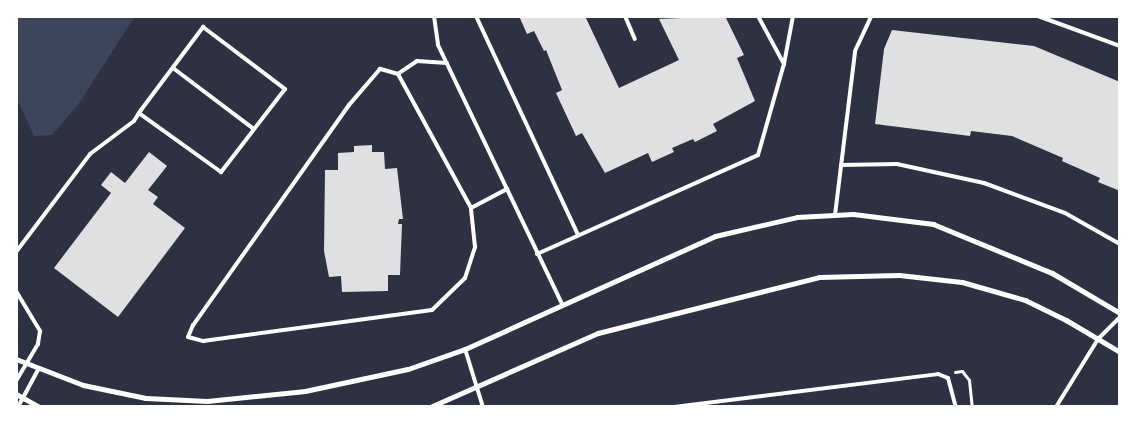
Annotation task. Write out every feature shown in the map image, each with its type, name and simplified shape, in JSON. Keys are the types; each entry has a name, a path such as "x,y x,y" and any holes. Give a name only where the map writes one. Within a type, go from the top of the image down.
{"street":[{"path":"16,359 83,385 146,398 207,400 305,391 408,369 465,350 714,236 797,217 835,215 893,216 933,224 1052,273 1120,313"},
{"path":"430,407 477,384 598,333 819,277 898,275 962,282 1025,300 1098,338 1120,352"},
{"path":"16,394 39,407"}],"lane":[{"path":"434,16 433,27 447,63 562,304"},
{"path":"476,16 578,235"},
{"path":"625,16 635,39"},
{"path":"758,16 784,64"},
{"path":"537,254 758,155 784,64 793,16"},
{"path":"835,215 855,50 871,16"},
{"path":"1038,16 1120,46"},
{"path":"16,252 90,154 134,121 139,113 203,27 285,88 222,172 139,113"},
{"path":"398,74 417,61 447,63"},
{"path":"173,68 254,129"},
{"path":"380,69 398,74 471,208 475,247 465,278 432,310 203,341 188,337 193,325 349,105 380,69"},
{"path":"841,165 898,164 984,183 1065,212 1120,244"},
{"path":"471,208 507,188"},
{"path":"16,291 40,331 38,344 16,381"},
{"path":"1056,407 1098,338 1120,317"},
{"path":"465,350 483,407"},
{"path":"18,407 39,368"},
{"path":"674,407 938,374 948,378 956,407"}],"shaded area":[{"path":"16,16 135,16 78,105 52,135 34,136 16,97"}],"building":[{"path":"519,16 585,16 619,88 679,60 659,19 725,16 744,55 737,58 755,101 713,124 717,131 695,142 693,139 672,148 674,152 652,162 648,153 605,173 582,133 576,136 556,93 562,90 546,50 544,51 534,31 527,34"},
{"path":"892,30 1034,46 1120,82 1120,191 1098,182 1100,178 1062,161 1063,158 1012,136 971,131 970,136 875,124 884,49"},
{"path":"372,145 372,152 384,152 385,169 397,168 403,219 399,219 398,224 402,224 400,275 388,275 388,291 342,292 341,276 329,277 324,251 325,170 338,170 338,153 354,152 354,146"},
{"path":"149,152 167,166 148,190 158,197 153,204 185,228 118,317 54,268 111,193 101,185 111,172 125,183"}]}
